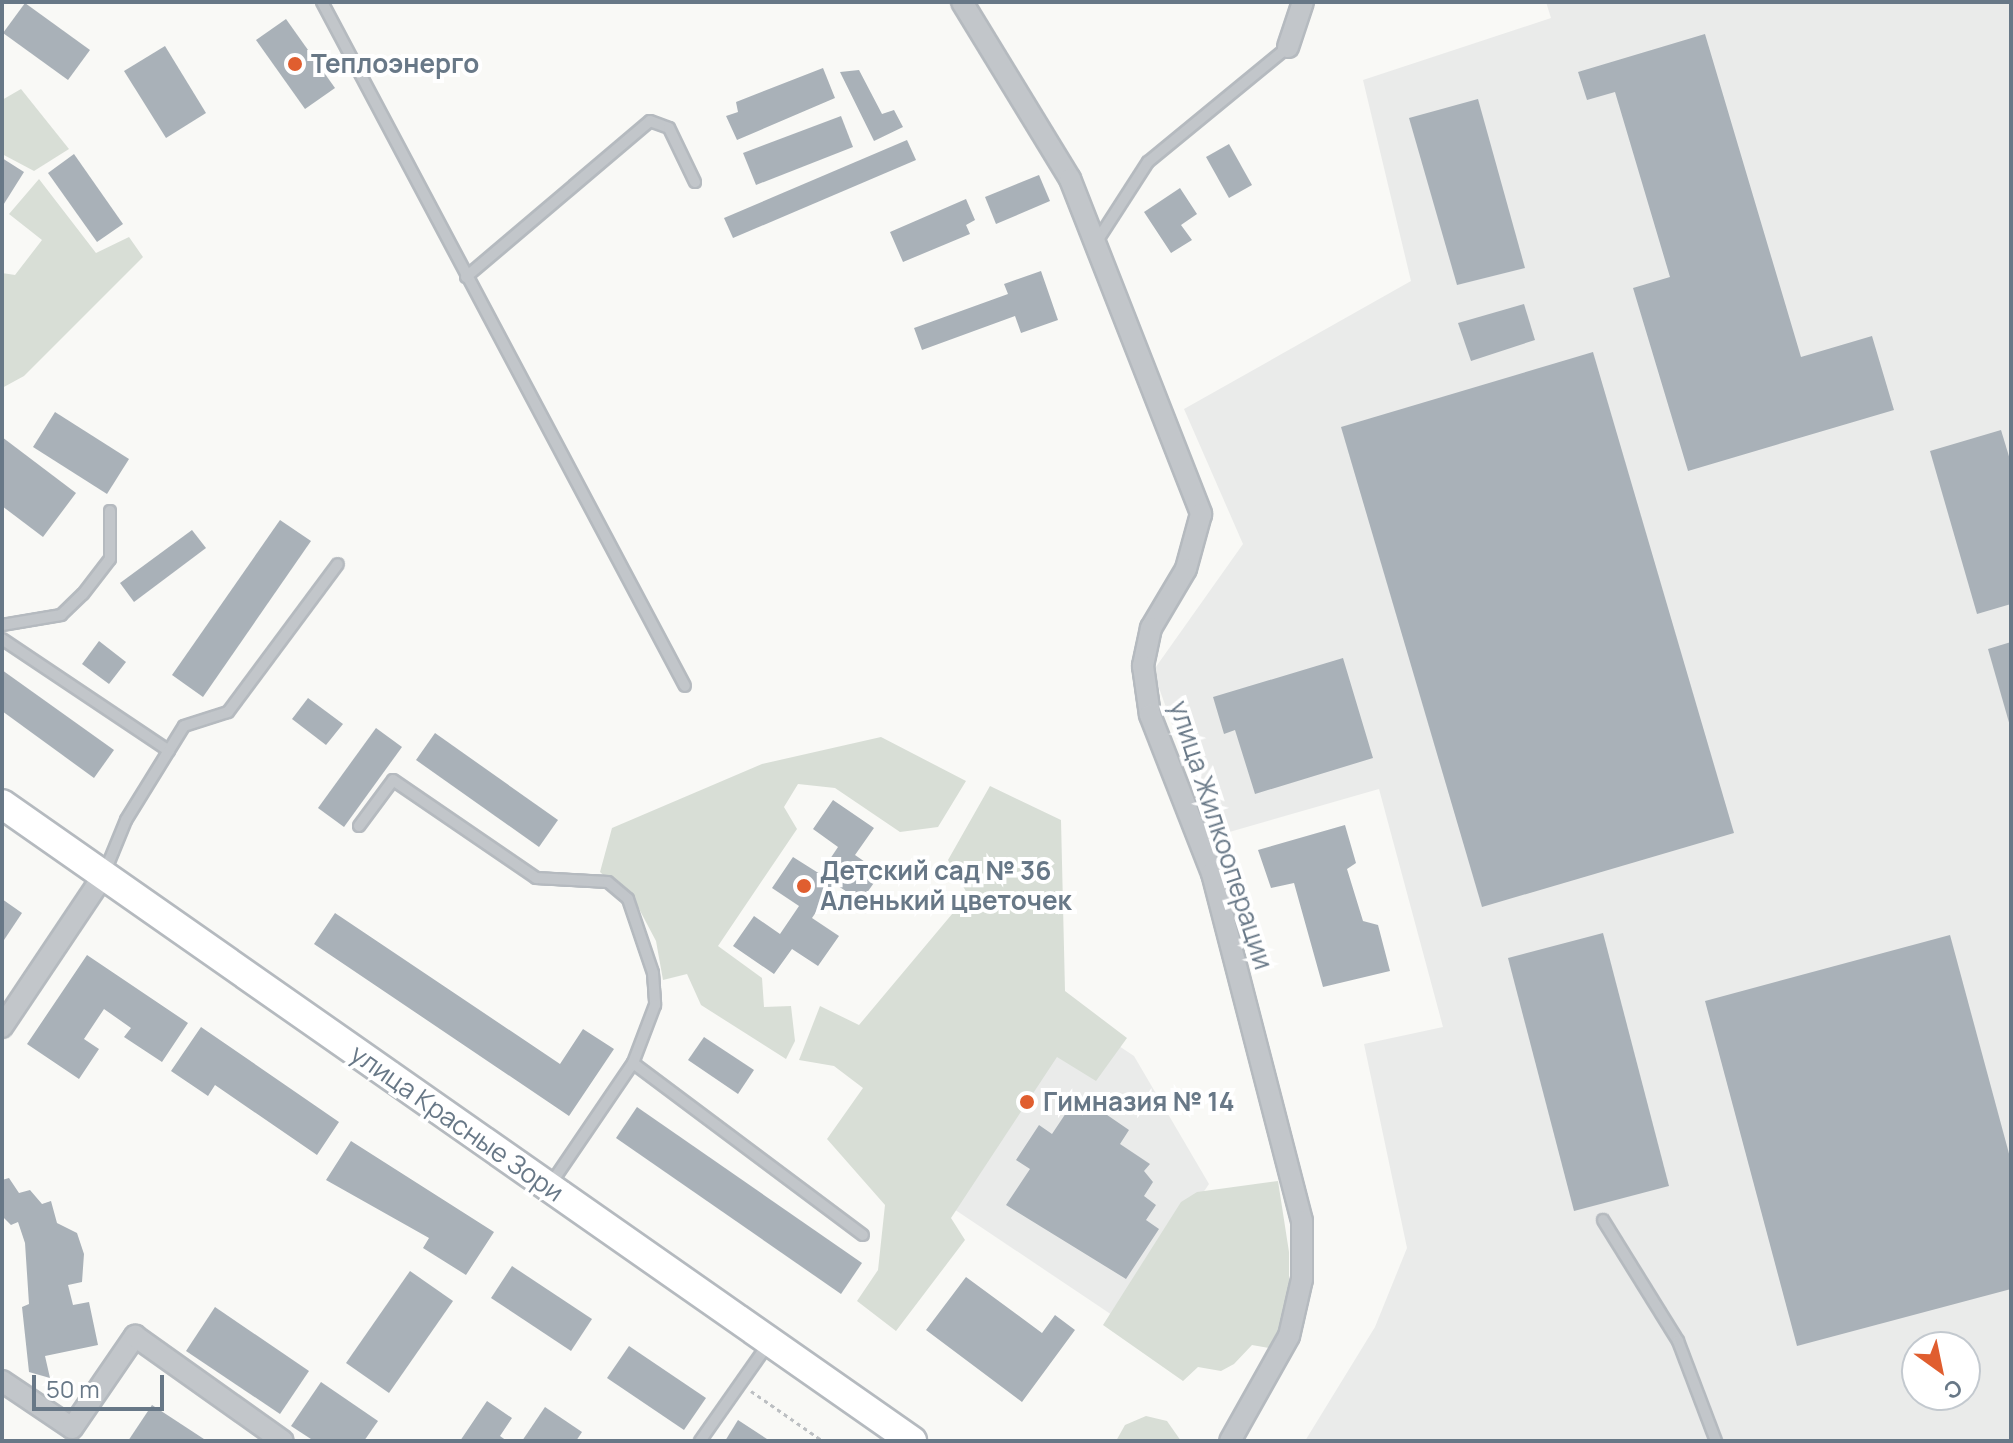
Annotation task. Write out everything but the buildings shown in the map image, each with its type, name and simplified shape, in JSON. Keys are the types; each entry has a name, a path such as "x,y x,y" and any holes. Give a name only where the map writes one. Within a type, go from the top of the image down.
{"main road":[{"name":"улица Красные Зори","path":"2,804 912,1441"}],"street":[{"name":"улица Жилкооперации","path":"962,2 1070,179 1097,241 1201,514 1186,569 1151,628 1143,666 1147,691 1212,873 1302,1221 1302,1279 1289,1336 1230,1441"},
{"path":"1288,47 1303,2"},
{"path":"2,1027 103,876"},
{"path":"2,1381 72,1428 135,1336 283,1441"}],"lane":[{"path":"322,2 405,148 466,277 685,686"},
{"path":"1097,241 1148,162 1288,47"},
{"path":"466,277 650,121 669,128 695,182"},
{"path":"2,625 61,615 83,594 110,559 110,511"},
{"path":"103,876 126,820 184,726 228,712 338,564"},
{"path":"2,639 169,751"},
{"path":"359,826 393,780 536,878 608,882 628,899 653,973 655,1005 633,1063 548,1186"},
{"path":"633,1063 863,1235"},
{"path":"1603,1220 1678,1341 1716,1441"},
{"path":"700,1441 770,1341"}],"path":[{"path":"740,1383 823,1441"}],"shaded area":[{"path":"1546,2 2011,2 2011,1441 1305,1441 1375,1327 1407,1248 1364,1044 1443,1027 1379,789 1212,837 1153,671 1243,544 1184,409 1411,281 1363,80 1551,18"},
{"path":"21,89 69,149 34,171 2,154 2,100"},
{"path":"39,179 96,253 129,237 143,257 24,376 2,388 2,273 15,275 42,240 9,214"},
{"path":"881,737 966,781 938,827 900,832 835,788 798,784 784,807 797,829 718,946 762,978 764,1007 791,1006 795,1041 786,1059 701,1005 687,974 663,980 656,941 637,905 600,872 612,828 762,764"},
{"path":"990,786 1061,820 1065,991 1127,1038 1096,1081 1057,1057 951,1218 965,1240 896,1331 857,1301 878,1270 885,1205 827,1139 863,1088 834,1066 799,1060 820,1006 859,1025 968,895 948,860"},
{"name":"Гимназия № 14","path":"990,960 1134,1056 1209,1184 1118,1319 863,1148"},
{"path":"1278,1181 1289,1252 1289,1303 1279,1339 1269,1348 1252,1345 1234,1364 1221,1371 1198,1367 1183,1381 1103,1325 1181,1202 1197,1192"},
{"path":"1146,1416 1167,1421 1181,1441 1116,1441 1125,1425"}],"place":[{"name":"Теплоэнерго","path":"295,64"},
{"name":"Детский сад № 36 Аленький цветочек","path":"804,886"},
{"name":"Гимназия № 14","path":"1027,1102"}]}
